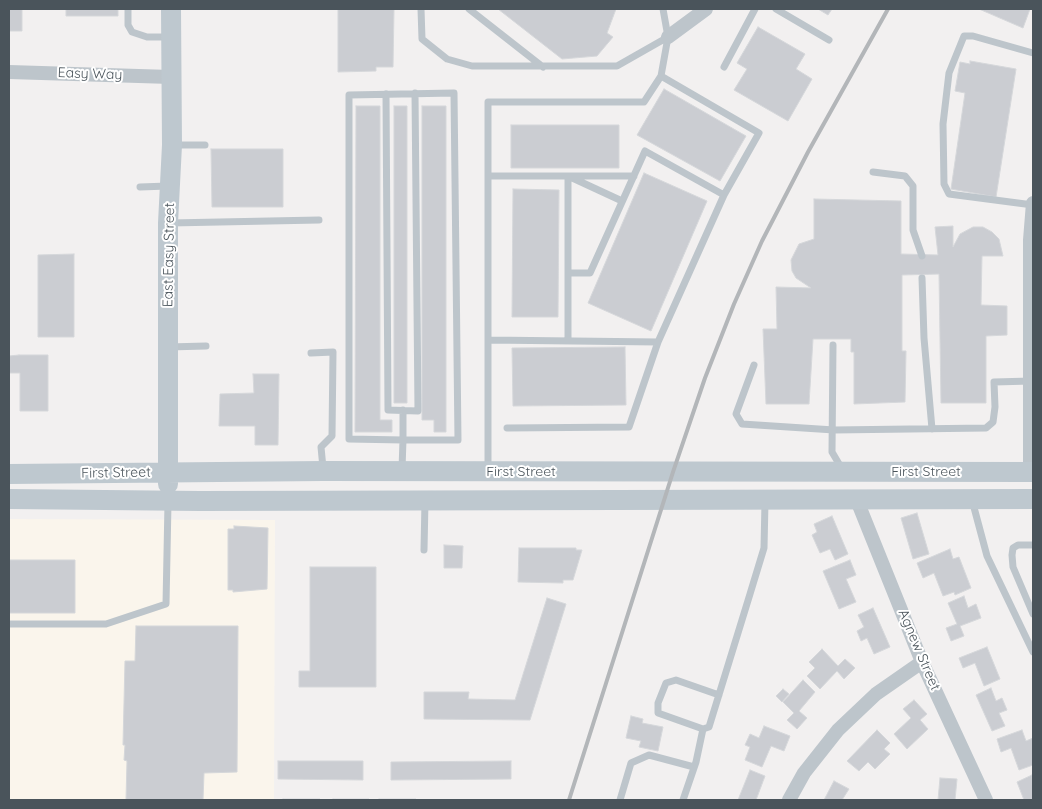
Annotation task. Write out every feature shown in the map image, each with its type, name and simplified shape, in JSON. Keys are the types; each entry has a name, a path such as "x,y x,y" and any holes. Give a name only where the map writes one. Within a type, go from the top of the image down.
{"main road":[{"name":"East Easy Street","path":"168,501 168,223 172,145 171,9"},
{"name":"First Street","path":"9,474 323,471 1032,472"},
{"path":"844,472 856,498"},
{"path":"1032,472 1032,499"},
{"name":"First Street","path":"9,498 168,501 1032,499"}],"street":[{"path":"668,37 706,9"},
{"name":"Easy Way","path":"9,72 171,77"},
{"path":"1032,472 1033,211"},
{"name":"Agnew Street","path":"856,498 922,662 986,800"},
{"path":"789,800 804,773 838,730 876,694 922,662"}],"lane":[{"path":"128,9 128,25 132,32 148,37 171,37"},
{"path":"421,9 422,39 447,59 472,66 544,68 617,66 668,37"},
{"path":"469,9 544,68"},
{"path":"488,472 488,102 644,102 661,76 668,37 663,9"},
{"path":"724,68 755,9"},
{"path":"776,9 829,40"},
{"path":"1033,53 973,36 964,36 949,73 942,124 944,184 950,194 1033,211"},
{"path":"506,428 629,426 658,342 724,195 759,133 661,76"},
{"path":"454,92 458,440 349,439 349,94 415,93 454,92"},
{"path":"386,94 388,410 418,411 415,93"},
{"path":"172,145 205,145"},
{"path":"568,273 590,272 645,151 724,195"},
{"path":"873,172 905,176 913,186 912,230 922,256"},
{"path":"488,176 634,176"},
{"path":"568,176 622,201"},
{"path":"568,176 568,340"},
{"path":"140,187 171,186"},
{"path":"168,223 319,220"},
{"path":"922,278 924,338 932,429"},
{"path":"488,340 658,342"},
{"path":"834,345 834,430 832,452 844,472"},
{"path":"168,347 206,346"},
{"path":"311,353 332,352 332,436 321,447 323,471"},
{"path":"754,365 736,414 742,424 834,430 986,428 993,422 994,382 1032,381"},
{"path":"402,471 403,410"},
{"path":"971,498 988,556 1033,652"},
{"path":"719,695 676,680 666,683 658,703 658,712 703,729 709,727 719,695 764,548 765,499"},
{"path":"9,624 106,624 166,604 168,501"},
{"path":"424,550 425,501"},
{"path":"1033,545 1018,545 1013,548 1012,555 1013,567 1033,614"},
{"path":"683,800 694,767 703,729"},
{"path":"620,800 631,763 650,755 694,767"}],"shaded area":[{"path":"9,519 275,520 274,800 9,800"}],"building":[{"path":"9,9 22,9 22,31 9,31"},
{"path":"66,9 118,9 118,16 66,16"},
{"path":"338,9 394,9 393,67 376,67 376,71 338,72"},
{"path":"498,9 616,9 607,33 613,37 597,56 562,59"},
{"path":"818,9 832,9 828,15"},
{"path":"979,9 1030,9 1023,28"},
{"path":"758,27 805,54 796,69 812,79 788,121 734,90 747,69 737,63"},
{"path":"970,61 1016,69 996,197 951,189 965,93 955,91 960,62 970,64"},
{"path":"664,89 746,136 720,181 637,135"},
{"path":"356,106 380,106 380,420 392,420 392,432 355,432"},
{"path":"394,106 407,106 407,403 394,403"},
{"path":"422,106 446,106 446,432 434,432 434,420 422,420"},
{"path":"511,125 619,125 619,168 511,168"},
{"path":"211,149 283,149 283,207 212,207"},
{"path":"644,173 707,201 651,331 588,303"},
{"path":"513,189 559,190 558,317 512,317"},
{"path":"814,199 901,201 901,254 938,255 935,227 953,226 953,247 960,234 973,227 983,227 999,239 1003,256 982,256 981,305 1007,306 1007,335 986,336 986,403 941,403 939,274 902,275 902,351 906,351 905,402 854,404 854,352 851,352 851,339 813,339 809,404 766,404 763,329 777,329 776,287 811,288 796,278 792,271 791,260 799,244 814,239"},
{"path":"74,254 74,337 38,337 38,255"},
{"path":"625,347 626,405 513,406 512,348"},
{"path":"48,355 48,411 20,411 20,373 9,373 9,356"},
{"path":"253,374 279,374 278,445 255,445 255,426 219,426 220,394 254,393"},
{"path":"917,513 929,554 913,559 901,518"},
{"path":"832,516 848,554 835,560 830,549 820,553 812,535 817,532 814,524"},
{"path":"234,526 268,528 267,589 233,592 233,590 228,590 228,529 234,529"},
{"path":"444,545 463,546 462,568 444,568"},
{"path":"519,548 576,548 576,550 582,550 573,580 563,580 563,583 518,582"},
{"path":"950,549 953,559 959,557 971,588 955,595 954,592 943,596 934,573 923,578 917,563"},
{"path":"9,560 75,560 75,613 9,613"},
{"path":"850,560 856,575 846,579 856,602 839,609 823,571"},
{"path":"310,567 376,567 376,687 299,687 299,671 310,671"},
{"path":"964,596 968,608 976,604 981,618 960,626 964,636 951,641 946,628 957,624 948,603"},
{"path":"547,598 566,604 530,720 424,719 424,692 469,692 468,699 515,700"},
{"path":"873,608 890,647 874,654 867,638 861,641 857,631 864,627 858,615"},
{"path":"136,626 238,626 237,772 204,773 203,800 126,800 127,761 124,760 125,745 123,745 125,661 135,661"},
{"path":"987,647 1000,679 984,686 975,663 963,668 959,658"},
{"path":"822,649 838,666 845,659 855,668 844,679 837,671 820,689 807,676 815,668 809,662"},
{"path":"803,680 815,692 799,711 807,718 797,729 787,720 794,713 783,702"},
{"path":"991,688 996,701 1002,698 1007,710 999,713 1005,726 992,731 976,695"},
{"path":"783,689 789,694 782,702 776,696"},
{"path":"914,700 927,714 920,720 928,729 907,749 894,734 911,718 903,709"},
{"path":"631,716 643,719 642,723 663,727 658,751 639,747 641,741 626,738"},
{"path":"764,726 790,736 784,751 771,746 762,767 745,760 750,747 745,745 750,734 759,738"},
{"path":"877,730 890,743 884,749 890,754 875,769 868,762 859,771 847,761"},
{"path":"1022,730 1026,741 1033,738 1033,765 1019,770 1011,748 1001,752 997,739"},
{"path":"278,761 363,761 363,780 278,779"},
{"path":"511,761 511,779 391,780 391,762"},
{"path":"750,770 765,776 756,800 738,800"},
{"path":"1032,775 1033,800 1024,800 1017,782"},
{"path":"940,778 957,779 955,800 938,800"},
{"path":"834,781 849,789 842,800 824,800"},
{"path":"320,799 320,800 283,800"},
{"path":"369,799 369,800 333,800"},
{"path":"416,799 416,800 379,800"}],"railway":[{"path":"569,800 673,472 705,378 734,304 762,241 808,152 888,9"}]}
